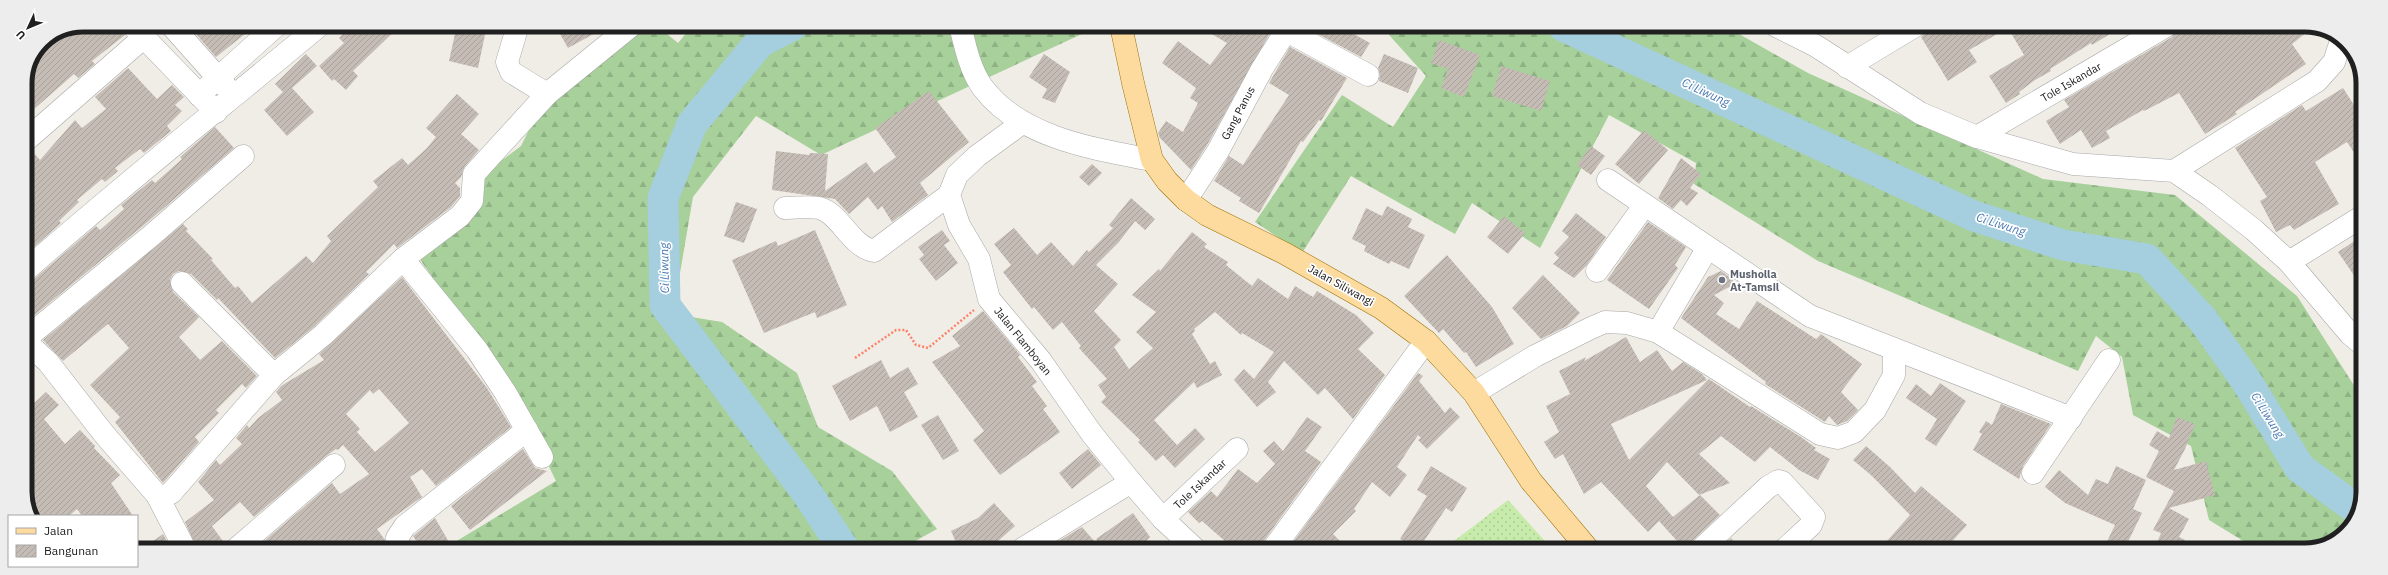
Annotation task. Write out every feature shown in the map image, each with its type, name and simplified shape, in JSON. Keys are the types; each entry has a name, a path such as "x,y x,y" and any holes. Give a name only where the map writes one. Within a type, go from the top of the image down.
{"main road":[{"name":"Jalan Siliwangi","path":"1123,32 1132,84 1152,160 1167,181 1186,200 1207,215 1284,253 1381,308 1426,341 1474,393 1530,481 1583,543"}],"street":[{"path":"32,134 137,32"},
{"path":"139,32 216,112"},
{"path":"177,32 235,96"},
{"path":"199,95 269,32"},
{"path":"32,265 100,204 216,112 312,32"},
{"path":"516,32 507,62 511,72 533,87 547,94"},
{"path":"157,495 162,497 171,493 274,375 323,335 403,259 460,216 472,201 474,174 547,94 623,32"},
{"path":"962,32 969,59 982,87 1002,108 1022,124 1090,148 1152,160"},
{"name":"Gang Panus","path":"1186,200 1218,151 1285,32"},
{"path":"1294,32 1368,75"},
{"path":"1788,32 1816,46 1920,113 1977,137 2073,164 2174,171 2232,212 2289,262 2350,334 2356,339"},
{"path":"1847,67 1905,32"},
{"name":"Tole Iskandar","path":"1977,137 2156,32"},
{"path":"2174,171 2317,81 2334,62 2337,44"},
{"path":"785,208 820,208 830,215 865,249 874,251 949,195 957,175 976,156 1022,124"},
{"path":"32,334 152,235 242,156"},
{"path":"1608,180 1707,249 1810,316 2071,418"},
{"name":"Jalan Flamboyan","path":"949,195 959,224 979,259 988,299 1041,362 1092,434 1131,482 1162,519 1188,543"},
{"path":"1597,271 1644,206"},
{"path":"2289,262 2356,220"},
{"path":"1658,332 1707,249"},
{"path":"403,259 477,350 505,392 542,457"},
{"path":"182,284 274,375"},
{"path":"1474,393 1535,356 1605,322 1627,323 1658,332 1820,434 1838,438 1854,432 1875,410 1894,375 1894,350"},
{"path":"1278,543 1426,341"},
{"path":"32,347 48,362 104,434 157,495 182,543"},
{"path":"2033,473 2109,360"},
{"path":"398,543 397,538 405,526 527,430"},
{"name":"Tole Iskandar","path":"1162,519 1237,449"},
{"path":"243,543 334,465"},
{"path":"1708,543 1768,487 1780,481 1813,514 1814,519 1811,525 1792,543"},
{"path":"1032,543 1131,482"}],"path":[{"path":"855,358 896,330 906,330 916,345 928,348 988,299"}],"green space":[{"path":"624,32 665,32 678,43 687,32 1084,32 821,155 756,116 693,197 673,314 722,322 797,373 818,427 892,471 937,529 912,543 453,543 556,481 515,396 419,258 477,179 521,146 537,114"},
{"path":"1386,32 1736,32 1808,73 2043,179 2175,195 2297,296 2356,389 2356,492 2355,502 2349,517 2339,530 2324,539 2315,542 2247,543 2209,520 2191,446 2133,415 2122,357 2096,336 2078,371 1818,261 1694,184 1696,163 1609,115 1540,248 1472,203 1455,234 1351,176 1302,253 1255,222 1342,95 1393,127 1426,76"},
{"path":"1508,500 1547,543 1451,543"}],"building":[{"path":"83,32 123,32 125,35 92,61 95,64 78,78 74,74 32,111 32,83 36,64 48,46 68,34"},
{"path":"243,32 245,34 216,57 195,33"},
{"path":"345,32 394,32 353,71 358,76 346,90 334,79 332,81 319,66 344,43 339,38"},
{"path":"455,32 486,32 478,68 449,61"},
{"path":"559,32 597,32 568,48"},
{"path":"1208,32 1271,32 1207,145 1191,170 1160,138 1158,133 1166,121 1183,132 1198,103 1190,98 1196,88 1162,63 1178,41 1210,65 1227,43"},
{"path":"1314,32 1352,32 1370,43 1361,57"},
{"path":"1926,32 2001,32 1969,50 1977,62 1948,81 1921,37"},
{"path":"2010,32 2113,32 2092,45 2091,43 2050,69 2051,71 2035,80 2019,92 2020,94 2006,103 1989,76 2024,55"},
{"path":"2175,32 2307,32 2292,44 2306,64 2235,112 2237,114 2205,134 2179,93 2144,111 2143,110 2106,131 2110,138 2092,148 2081,130 2060,144 2046,121 2069,107 2064,100 2172,37"},
{"path":"1439,40 1480,55 1464,97 1441,88 1448,69 1431,63"},
{"path":"1290,47 1347,78 1321,121 1319,120 1303,142 1301,141 1259,213 1239,201 1241,198 1214,181 1229,156 1243,165 1289,95 1269,83"},
{"path":"306,54 317,66 292,88 314,112 287,136 264,110 283,92 275,84"},
{"path":"1044,54 1070,72 1055,103 1042,98 1047,89 1029,77"},
{"path":"1384,54 1418,68 1408,93 1379,81 1380,75 1378,68"},
{"path":"1501,66 1550,81 1541,111 1492,96"},
{"path":"128,68 157,99 172,85 184,97 175,105 182,111 167,126 171,131 144,153 140,149 115,168 118,171 105,182 102,179 77,200 79,202 59,221 61,223 32,249 32,151 40,160 75,120 82,128 106,109 95,97"},
{"path":"2343,88 2356,108 2356,156 2347,142 2315,162 2339,204 2294,230 2290,225 2276,232 2260,201 2267,197 2235,148 2302,105 2306,111"},
{"path":"929,91 969,142 920,183 928,195 892,222 882,206 878,210 868,197 849,214 835,199 772,190 776,151 809,155 810,153 828,154 825,191 866,162 874,173 896,157 875,128"},
{"path":"457,94 479,114 461,134 479,150 465,166 461,177 455,183 460,188 460,196 451,207 397,248 394,244 366,272 369,274 315,326 275,358 218,298 217,300 191,274 179,271 173,274 170,280 173,292 199,317 179,337 200,360 222,341 257,376 246,388 242,384 216,410 219,413 195,437 199,442 163,483 115,422 120,417 90,385 129,348 108,324 63,361 43,340 183,224 188,229 186,231 213,259 211,260 235,288 238,286 252,303 306,256 313,263 331,241 327,236 378,187 373,181 402,158 408,165 427,148 436,137 426,128"},
{"path":"215,127 234,148 144,225 32,317 32,280 96,226 100,230 124,209 121,205 152,180 155,183 182,159 180,157"},
{"path":"1644,130 1668,150 1639,184 1615,164"},
{"path":"1591,146 1605,156 1591,175 1577,165"},
{"path":"1681,158 1701,174 1690,188 1698,193 1687,206 1681,200 1673,209 1658,198"},
{"path":"1092,164 1102,173 1089,186 1079,177"},
{"path":"1131,198 1155,219 1145,230 1135,221 1119,242 1096,265 1118,284 1094,311 1121,340 1114,347 1129,369 1153,348 1136,332 1156,312 1132,295 1159,269 1160,271 1192,232 1207,244 1204,247 1228,262 1226,265 1252,286 1258,278 1288,299 1295,286 1313,297 1317,291 1356,315 1374,333 1358,349 1385,375 1353,419 1325,388 1318,395 1284,361 1268,382 1276,392 1257,407 1234,380 1244,369 1254,379 1274,352 1242,333 1241,335 1215,312 1194,329 1195,331 1192,334 1210,364 1215,361 1222,375 1197,388 1194,382 1154,420 1177,445 1195,428 1205,439 1175,468 1163,455 1156,461 1138,442 1140,440 1101,402 1106,397 1098,385 1107,379 1079,348 1081,346 1062,322 1053,330 1034,307 1032,309 1003,272 1011,265 994,244 1014,228 1037,255 1051,242 1073,266 1087,250 1089,252 1113,228 1109,225"},
{"path":"736,202 757,209 744,243 724,236"},
{"path":"1387,206 1412,219 1408,227 1425,235 1409,269 1391,261 1389,264 1364,251 1366,246 1352,239 1366,208 1382,216"},
{"path":"1576,213 1606,237 1586,266 1574,278 1553,264 1559,258 1554,253 1569,237 1562,231"},
{"path":"1504,216 1525,233 1508,254 1487,237"},
{"path":"1648,222 1686,247 1675,265 1678,268 1649,309 1607,280"},
{"path":"815,230 847,305 817,318 815,312 764,333 732,260 776,241 778,246"},
{"path":"942,230 950,241 944,245 958,263 936,281 919,259 924,255 918,247"},
{"path":"2356,240 2356,278 2338,252"},
{"path":"1447,255 1492,307 1514,344 1476,367 1466,352 1464,353 1443,329 1439,333 1404,296"},
{"path":"1721,271 1732,279 1735,284 1714,295 1724,303 1716,314 1739,329 1757,301 1816,339 1821,334 1862,364 1841,392 1858,410 1847,421 1837,425 1829,416 1825,422 1765,384 1766,382 1681,318 1708,277"},
{"path":"1543,275 1580,313 1567,326 1541,339 1512,308"},
{"path":"402,277 487,388 511,427 436,486 422,469 410,477 422,497 377,529 386,543 262,543 332,483 340,494 369,474 343,445 338,450 336,449 326,456 254,517 240,502 212,526 224,543 194,543 185,522 214,500 198,482 216,460 220,465 242,444 236,438 247,425 249,428 258,418 282,400 276,392 281,386 324,360 319,354","holes":["379,389 409,423 375,452 357,432 360,429 346,414 370,390 373,394"]},
{"path":"983,311 1020,355 1018,357 1037,382 1032,386 1047,406 1043,409 1060,432 1000,475 973,440 984,431 932,362 960,346 952,336"},
{"path":"1626,337 1640,362 1657,350 1672,371 1683,362 1702,374 1707,380 1611,424 1629,460 1709,379 1750,407 1751,406 1801,437 1816,448 1814,450 1830,459 1818,480 1799,470 1770,447 1755,462 1721,436 1699,454 1730,483 1699,495 1667,462 1646,486 1673,517 1700,495 1720,515 1691,543 1679,543 1659,521 1648,532 1601,482 1584,494 1563,454 1555,459 1544,442 1559,432 1546,406 1570,394 1559,371 1586,357 1584,361"},
{"path":"881,360 890,378 908,367 918,384 904,392 918,417 890,432 877,406 850,421 832,386"},
{"path":"1418,373 1423,376 1419,381 1445,413 1450,407 1460,417 1427,449 1418,440 1421,438 1418,435 1397,467 1407,475 1390,497 1372,482 1354,509 1356,511 1333,534 1342,543 1292,543"},
{"path":"1940,383 1966,401 1936,446 1925,439 1937,419 1906,398 1916,384 1931,396"},
{"path":"46,392 59,405 44,419 65,444 80,430 95,446 94,448 120,475 111,483 132,515 81,515 77,509 70,515 38,515 32,495 32,405"},
{"path":"2001,404 2051,424 2023,466 2019,479 1973,450 1982,434 1979,432 1986,421 1992,425"},
{"path":"938,415 959,451 943,460 921,425"},
{"path":"1307,417 1322,427 1305,451 1321,462 1263,543 1227,543 1202,521 1199,523 1188,512 1211,491 1217,497 1238,469 1257,483 1275,464 1263,451 1274,441 1283,451"},
{"path":"2177,417 2195,424 2185,449 2174,470 2206,461 2215,495 2169,508 2189,519 2179,537 2185,540 2184,543 2157,543 2161,533 2153,530 2174,491 2146,477 2159,451 2149,445 2157,431 2169,438"},
{"path":"1866,446 1890,467 1915,493 1921,486 1967,525 1950,543 1885,543 1910,515 1872,476 1853,460"},
{"path":"523,449 535,468 547,471 470,530 451,506"},
{"path":"1088,449 1101,465 1072,489 1059,473"},
{"path":"1431,466 1467,488 1452,512 1446,508 1423,543 1407,543 1400,539 1427,496 1417,490"},
{"path":"2116,466 2146,480 2133,509 2142,513 2127,543 2106,543 2115,525 2065,503 2045,487 2059,470 2088,495 2096,479 2108,484"},
{"path":"994,503 1015,526 996,543 956,543 951,531 978,518"},
{"path":"1133,513 1150,537 1145,542 1146,543 1099,543 1096,539"},
{"path":"435,518 450,543 418,543 413,536"},
{"path":"1082,527 1096,543 1061,543 1059,541"},
{"path":"163,534 168,543 150,543"},
{"path":"1731,538 1735,543 1726,543"}],"waterway":[{"name":"Ci Liwung","path":"779,32 760,42 692,124 663,198 665,305 807,493 840,543"},
{"name":"Ci Liwung","path":"1576,32 1974,216 2063,245 2147,259 2203,320 2247,382 2300,468 2353,507"}],"place":[{"name":"Musholla At-Tamsil","path":"1722,280"}]}
